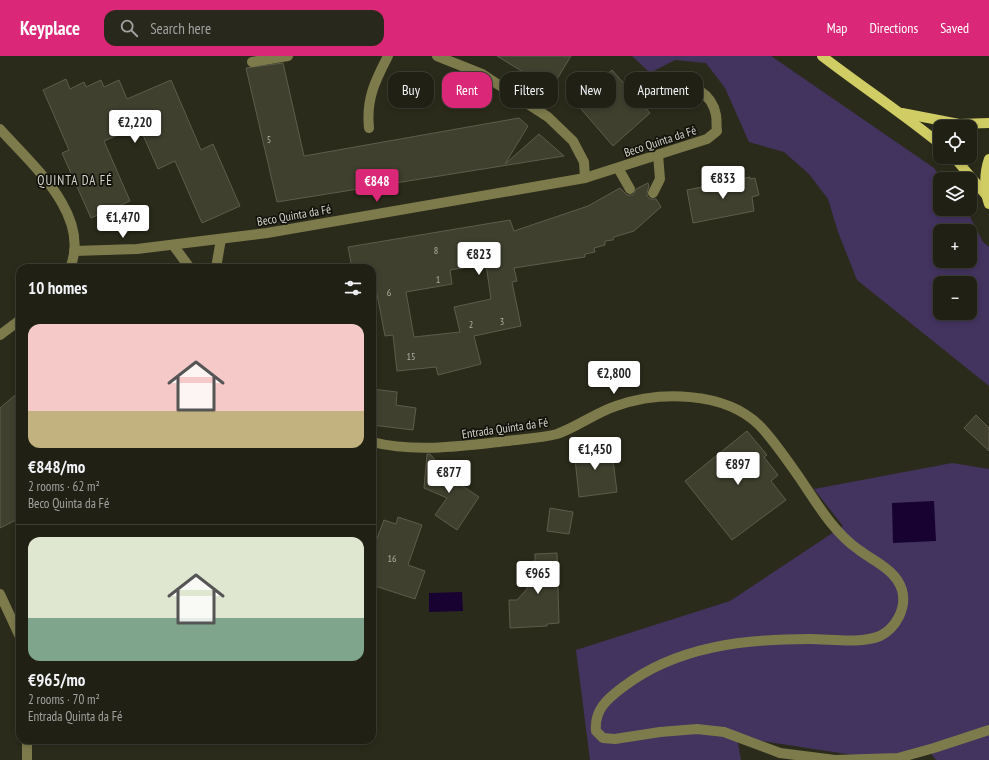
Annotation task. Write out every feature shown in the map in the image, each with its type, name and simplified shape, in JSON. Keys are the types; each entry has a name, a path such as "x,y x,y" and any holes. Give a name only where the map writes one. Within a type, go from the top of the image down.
{"main road":[{"path":"822,56 861,86 900,112 933,138"},
{"path":"900,112 959,124 989,124"},
{"path":"987,200 985,169 989,160"},
{"path":"959,164 987,200"}],"street":[{"path":"252,62 288,56"},
{"path":"369,128 368,114 372,88 388,56"},
{"path":"437,56 482,74 548,117 573,141 584,162 585,178"},
{"name":"Beco Quinta da Fé","path":"74,251 137,250 221,239 585,178 707,139 716,131 716,115 709,101 703,94"},
{"path":"0,129 62,202 72,222 74,251 71,264"},
{"path":"653,192 660,179 658,155"},
{"path":"618,168 630,189"},
{"path":"217,264 221,239"},
{"path":"173,245 187,264"},
{"path":"0,335 16,323"},
{"name":"Entrada Quinta da Fé","path":"376,443 392,447 458,447 533,438 557,433 616,406 677,395 723,404 742,412 758,424 775,443 842,537 890,572 898,581 903,593 903,608 889,631 877,637 857,640 777,639 744,641 717,646 685,655 631,681 614,694 599,710 595,720 596,731 603,738 615,739 660,732 696,729 724,732 780,753 835,760 898,758 989,730"},
{"path":"0,594 16,628"},
{"path":"27,744 27,760"}],"shaded area":[{"path":"632,56 771,56 934,168 937,172 933,172 933,216 970,216 974,224 933,224 933,268 977,268 977,230 983,242 989,247 989,386 857,280 838,232 828,199 809,174 784,152 749,142 725,88 706,63 675,60 652,72 649,72"},
{"path":"952,463 989,469 989,760 936,760 930,752 885,760 737,737 741,760 590,760 576,650 730,601 843,526 814,489"},
{"path":"934,501 936,541 893,543 892,503"},
{"path":"462,592 463,611 429,612 429,593"}],"building":[{"path":"497,56 571,56 558,77 558,72 523,72"},
{"path":"283,63 304,156 519,118 528,126 505,164 539,134 564,156 277,202 246,68"},
{"path":"616,75 624,84 624,108 646,108 650,113 613,146 580,108 616,108"},
{"path":"66,79 70,89 84,82 86,87 101,80 104,87 119,80 127,99 171,80 201,150 213,144 240,206 202,223 175,161 158,169 139,126 104,141 130,201 91,218 62,153 69,150 43,90"},
{"path":"750,177 750,179 755,178 759,195 752,197 754,211 693,223 687,190"},
{"path":"648,183 649,186 647,196 650,199 656,199 661,207 634,231 614,237 613,240 605,241 605,245 594,248 595,252 585,254 585,257 514,268 517,281 512,282 521,326 474,336 481,364 438,375 436,367 397,371 393,335 385,336 376,289 376,264 351,264 348,247 510,220 514,231 588,206 620,188 627,195 633,195 636,189","holes":["486,264 491,299 454,307 460,332 414,337 406,292 452,284 450,270"]},
{"path":"376,389 397,392 396,405 416,408 413,430 376,425"},
{"path":"16,394 16,520 0,528 0,408"},
{"path":"976,415 989,428 989,451 964,428"},
{"path":"747,431 767,455 764,457 778,475 771,481 786,500 732,540 685,481"},
{"path":"611,444 617,492 579,497 574,449"},
{"path":"427,454 430,454 449,477 479,497 457,530 435,515 447,498 424,488"},
{"path":"550,508 573,512 569,534 547,531"},
{"path":"398,517 422,525 408,565 425,571 415,599 376,586 376,541 384,520 396,524"},
{"path":"557,553 559,623 547,624 547,626 510,628 509,600 517,600 527,589 526,562 535,561 535,554"}],"district":[{"name":"QUINTA DA FÉ","path":"75,180"}]}
